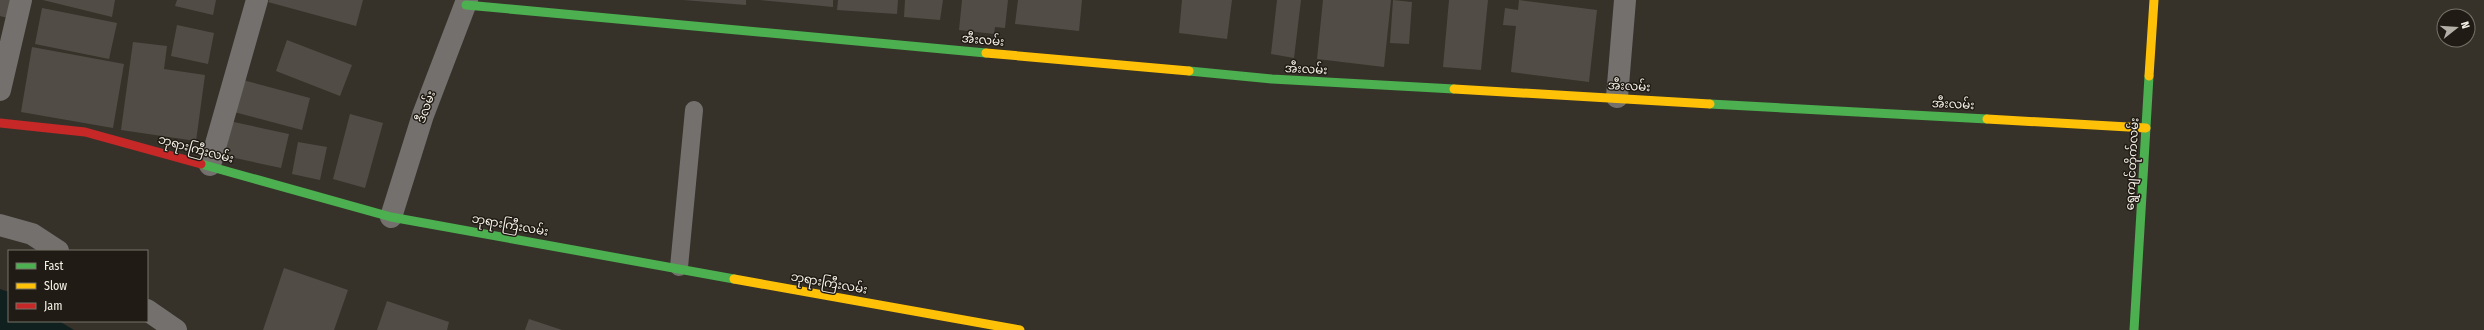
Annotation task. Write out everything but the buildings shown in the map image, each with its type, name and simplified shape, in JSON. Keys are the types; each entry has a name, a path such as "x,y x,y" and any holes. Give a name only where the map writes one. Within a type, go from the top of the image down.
{"street":[{"path":"0,90 21,0"},
{"path":"210,165 257,0"},
{"path":"1617,97 1625,0"},
{"name":"ရွေကျင်တိုက်လမ်း","path":"2134,330 2154,0"},
{"name":"အီးလမ်း","path":"466,2 1272,79 1617,97 2146,128"},
{"name":"ဒီလမ်း","path":"391,217 423,115 466,2"},
{"name":"ဘုရားကြီးလမ်း","path":"0,123 85,132 210,165 391,217 679,267 1020,330"},
{"path":"0,225 32,234 56,250"},
{"path":"148,311 176,330"}],"lane":[{"path":"679,267 694,110"}],"shaded area":[{"path":"0,289 8,292 8,322 61,322 74,330 0,330"}],"traffic: fast":[{"path":"466,5 986,53"},
{"path":"1189,71 1272,79 1454,89"},
{"path":"2134,330 2149,76"},
{"path":"1710,104 1987,119"},
{"path":"201,164 391,217 734,279"}],"traffic: slow":[{"path":"2149,76 2154,0"},
{"path":"986,53 1189,71"},
{"path":"1454,89 1710,104"},
{"path":"1987,119 2146,128"},
{"path":"734,279 1020,330"}],"traffic: jam":[{"path":"0,123 85,132 201,164"}]}
